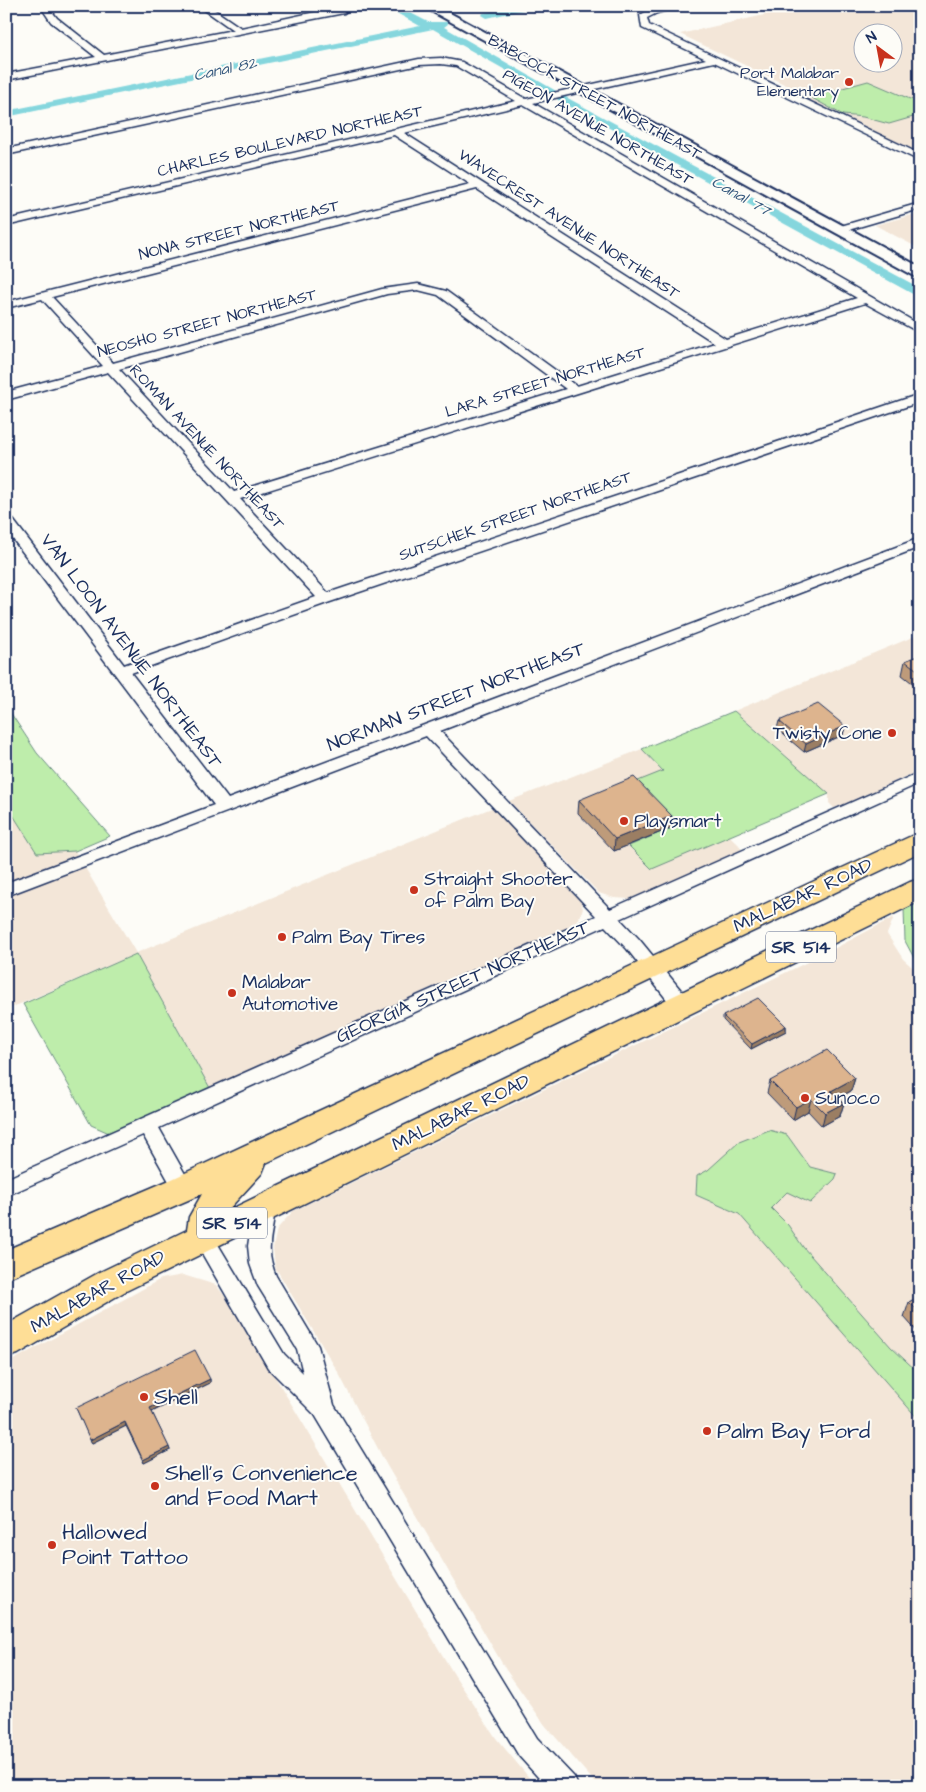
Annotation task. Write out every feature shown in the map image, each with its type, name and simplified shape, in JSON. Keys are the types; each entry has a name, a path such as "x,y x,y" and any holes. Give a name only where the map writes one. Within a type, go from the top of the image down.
{"main road":[{"name":"BABCOCK STREET NORTHEAST","path":"428,6 920,274"},
{"name":"BABCOCK STREET NORTHEAST","path":"453,6 901,247"},
{"name":"MALABAR ROAD","path":"6,1265 183,1188 920,841"},
{"name":"MALABAR ROAD","path":"6,1343 109,1283 920,889"},
{"path":"203,1237 206,1217 218,1197 264,1150"}],"street":[{"path":"50,6 47,10 54,20 103,58"},
{"path":"203,6 239,30"},
{"path":"6,77 344,10 348,6"},
{"path":"679,6 654,11 643,17 645,26 920,158"},
{"name":"CHARLES BOULEVARD NORTHEAST","path":"6,222 713,60"},
{"name":"PIGEON AVENUE NORTHEAST","path":"6,152 419,62 441,61 459,64 920,330"},
{"name":"WAVECREST AVENUE NORTHEAST","path":"396,132 724,343"},
{"name":"NONA STREET NORTHEAST","path":"6,305 479,185"},
{"path":"838,230 920,206"},
{"name":"NEOSHO STREET NORTHEAST","path":"6,396 386,291 418,287 442,293 574,389"},
{"name":"ROMAN AVENUE NORTHEAST","path":"45,296 109,368 232,497 325,599"},
{"name":"LARA STREET NORTHEAST","path":"232,497 867,299"},
{"name":"SUTSCHEK STREET NORTHEAST","path":"122,671 325,599 920,398"},
{"name":"VAN LOON AVENUE NORTHEAST","path":"6,520 224,806"},
{"name":"NORMAN STREET NORTHEAST","path":"6,890 920,542"},
{"path":"429,729 607,917 682,1005"},
{"name":"GEORGIA STREET NORTHEAST","path":"6,1188 920,777"},
{"path":"147,1124 183,1188"},
{"path":"264,1208 259,1246 261,1264 266,1279 307,1346 323,1408"},
{"path":"203,1237 276,1361 323,1408 528,1747 565,1786"}],"shaded area":[{"name":"Port Malabar Elementary","path":"804,6 920,6 920,153 806,98 809,96 680,34"},
{"path":"920,213 920,249 875,225"},
{"path":"920,634 920,770 848,803 834,808 829,803 829,794 734,711"},
{"path":"642,749 739,845 742,851 630,899 614,898 599,893 509,801"},
{"path":"6,801 37,853 75,851 136,953 494,807 581,902 583,909 578,919 563,931 446,981 210,1088 136,954 6,1010"},
{"path":"894,917 887,934 903,959 920,974 920,1374 891,1347 803,1247 788,1225 771,1208 787,1192 835,1179 837,1174 810,1167 787,1135 697,1176 696,1195 739,1214 920,1414 920,1786 598,1786 545,1725 506,1670 386,1464 338,1372 275,1267 273,1248 277,1229 293,1211 826,953"},
{"path":"183,1275 216,1285 233,1307 455,1676 496,1738 536,1786 6,1786 6,1364 161,1279"}],"green space":[{"path":"868,81 910,99 920,101 920,115 889,124 863,117 843,115 810,97"},
{"path":"6,706 37,753 110,836 75,851 37,853 6,804"},
{"path":"734,711 829,794 652,869 629,846 671,828 633,783 663,771 642,749"},
{"path":"920,903 920,969 905,941 904,909"},
{"path":"136,954 210,1088 109,1133 91,1125 23,1004"},
{"path":"769,1130 787,1135 810,1167 837,1174 835,1179 810,1203 787,1192 771,1208 788,1225 803,1247 891,1347 920,1374 920,1421 739,1214 696,1195 697,1176 708,1170 739,1142"}],"building":[{"path":"920,655 920,672 905,661"},
{"path":"818,704 845,726 806,744 779,721"},
{"name":"Playsmart","path":"634,777 672,816 615,839 579,800"},
{"path":"758,998 786,1026 752,1044 723,1016"},
{"name":"Sunoco","path":"827,1050 855,1078 831,1091 844,1103 825,1113 811,1099 796,1107 770,1081"},
{"path":"920,1296 920,1313 909,1302"},
{"name":"Shell","path":"195,1350 210,1379 150,1408 169,1447 143,1460 125,1422 90,1440 76,1408"}],"waterway":[{"path":"389,6 425,24 434,26"},
{"name":"Canal 82","path":"487,15 528,6"},
{"name":"Canal 82","path":"434,26 443,24"},
{"name":"Canal 82","path":"6,114 434,26"},
{"name":"Canal 77","path":"434,26 552,92"},
{"name":"Canal 77","path":"562,98 920,294"}],"place":[{"name":"Port Malabar Elementary","path":"849,82"},
{"name":"Twisty Cone","path":"892,733"},
{"name":"Playsmart","path":"624,821"},
{"name":"Straight Shooter of Palm Bay","path":"414,890"},
{"name":"Palm Bay Tires","path":"282,937"},
{"name":"Malabar Automotive","path":"232,993"},
{"name":"Sunoco","path":"805,1098"},
{"name":"Shell","path":"144,1397"},
{"name":"Palm Bay Ford","path":"707,1431"},
{"name":"Shell's Convenience and Food Mart","path":"155,1486"},
{"name":"Hallowed Point Tattoo","path":"52,1545"}]}
